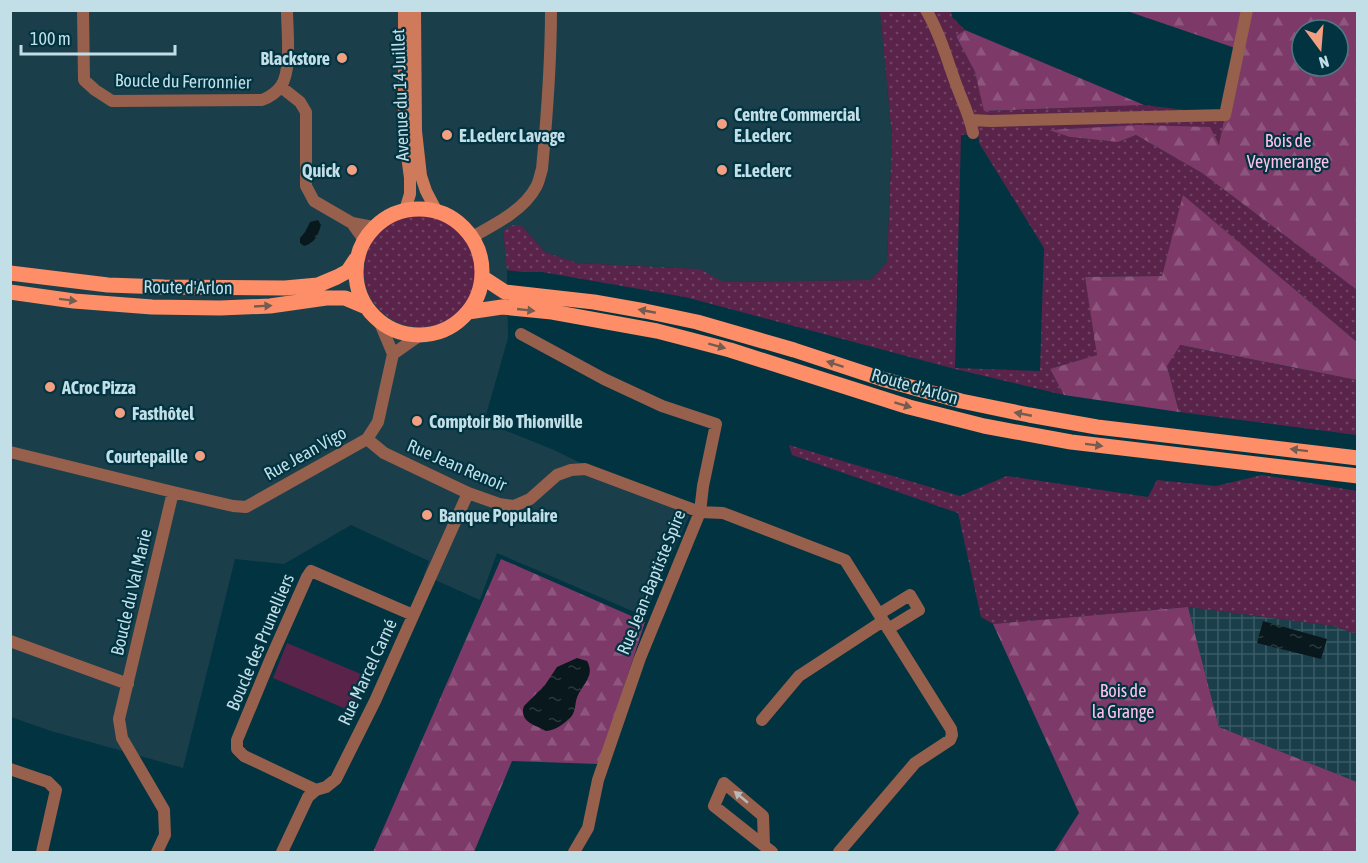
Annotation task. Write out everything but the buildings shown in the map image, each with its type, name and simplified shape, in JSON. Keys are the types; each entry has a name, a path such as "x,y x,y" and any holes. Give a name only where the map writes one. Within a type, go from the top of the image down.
{"main road":[{"name":"Avenue du 14 Juillet","path":"404,10 404,133 410,186 405,210"},
{"name":"Avenue du 14 Juillet","path":"415,10 416,131 421,176 436,210"},
{"path":"421,208 436,210 459,222 472,237 481,256 482,277 478,296 468,312 445,330 420,335 402,333 380,323 364,306 356,283 356,259 368,233 384,218 405,210 421,208"},
{"name":"Route d'Arlon","path":"10,273 119,285 285,288 318,285 348,271 356,259"},
{"name":"Route d'Arlon","path":"482,277 505,292 594,302 696,322 794,350 882,379 961,401 1018,413 1097,427 1358,458"},
{"name":"Route d'Arlon","path":"10,292 74,301 152,307 270,306 326,298 345,298 364,306"},
{"name":"Route d'Arlon","path":"468,312 502,307 552,312 657,331 730,350 909,406 984,426 1071,442 1358,476"}],"street":[{"name":"Boucle du Ferronnier","path":"83,10 84,80 112,101 262,100 273,95 280,87"},
{"path":"287,10 287,63 285,78 280,87 300,102 306,112 306,186 314,201 368,233"},
{"path":"472,237 519,208 536,189 542,169 548,97 551,10"},
{"path":"926,10 933,22 971,120 973,133"},
{"path":"971,120 1225,115 1247,10"},
{"path":"380,323 393,354 420,335"},
{"name":"Rue Jean-Baptiste Spire","path":"521,334 604,379 662,406 716,424 700,512 640,658 598,780 588,828 574,852"},
{"name":"Rue Jean Vigo","path":"173,492 246,507 368,439 378,422 393,354"},
{"name":"Rue Jean Renoir","path":"368,439 384,453 468,493 499,504 514,506 530,499 557,475 571,470 585,469 700,512"},
{"path":"10,452 173,492"},
{"name":"Boucle du Val Marie","path":"156,852 165,835 164,810 122,738 119,719 173,492"},
{"name":"Rue Marcel Carné","path":"282,852 308,797 336,779 375,701 468,493"},
{"path":"700,512 723,513 845,561 951,729 950,740 910,768 846,850"},
{"name":"Boucle des Prunelliers","path":"316,790 244,756 237,749 237,740 307,577 311,571 413,615"},
{"path":"762,720 799,676 883,622"},
{"path":"10,641 128,684"},
{"path":"10,769 48,782 56,790 42,852"},
{"path":"724,783 764,816 768,849 714,806 724,783"}],"shaded area":[{"path":"11,11 880,11 892,137 887,262 871,280 722,282 700,269 577,263 545,252 522,226 503,231 507,270 508,338 484,422 554,450 689,516 644,616 497,553 480,600 424,575 429,561 351,525 284,564 235,559 183,768 51,731 11,717"},
{"path":"880,11 951,11 952,17 965,30 956,36 975,72 985,111 1144,105 1225,115 1219,146 1137,125 1051,130 1070,137 1118,142 1136,135 1202,173 1357,290 1357,342 1184,196 1162,276 1085,277 1098,355 1050,369 1064,395 955,369 685,297 542,272 507,270 503,231 513,225 522,226 545,252 577,263 700,269 723,282 871,280 887,262 892,137","holes":["978,133 979,143 1044,248 1040,371 955,368 961,135"]},
{"path":"420,215 441,219 459,232 472,250 476,271 472,292 459,310 441,323 420,327 399,323 381,310 368,292 364,271 368,250 381,232 399,219"},
{"path":"1179,345 1357,380 1357,435 1179,412 1167,366"},
{"path":"789,445 960,496 1007,476 1148,497 1157,480 1216,486 1262,475 1357,491 1357,634 1334,626 1188,607 993,624 981,617 958,513 792,455"},
{"path":"1188,607 1334,626 1357,634 1357,782 1219,727"},
{"path":"287,643 368,677 353,712 273,678"}],"green space":[{"name":"Bois de Veymerange","path":"1127,11 1357,11 1357,290 1202,173 1136,135 1118,142 1070,137 1049,130 1137,125 1210,127 1219,145 1238,49"},
{"path":"965,30 1144,105 984,111 975,72 956,36"},
{"path":"1183,195 1357,342 1357,380 1180,345 1167,366 1179,412 1064,395 1050,369 1097,355 1085,277 1162,276"},
{"path":"501,559 645,622 599,764 512,761 474,852 373,852"},
{"name":"Bois de la Grange","path":"1188,607 1219,727 1357,782 1357,852 1054,852 1079,813 993,624"}],"water":[{"path":"318,220 321,225 317,235 311,243 304,246 300,243 300,238 310,222"},
{"path":"1263,621 1327,639 1321,659 1257,643"},
{"path":"577,658 587,661 590,671 571,717 549,731 528,721 523,713 524,706 545,685 557,667"}],"place":[{"name":"Blackstore","path":"342,58"},
{"name":"Centre Commercial E.Leclerc","path":"722,124"},
{"name":"E.Leclerc Lavage","path":"447,135"},
{"name":"Quick","path":"352,170"},
{"name":"E.Leclerc","path":"722,170"},
{"name":"ACroc Pizza","path":"50,387"},
{"name":"Fasthôtel","path":"120,413"},
{"name":"Comptoir Bio Thionville","path":"417,421"},
{"name":"Courtepaille","path":"200,456"},
{"name":"Banque Populaire","path":"427,515"}]}
